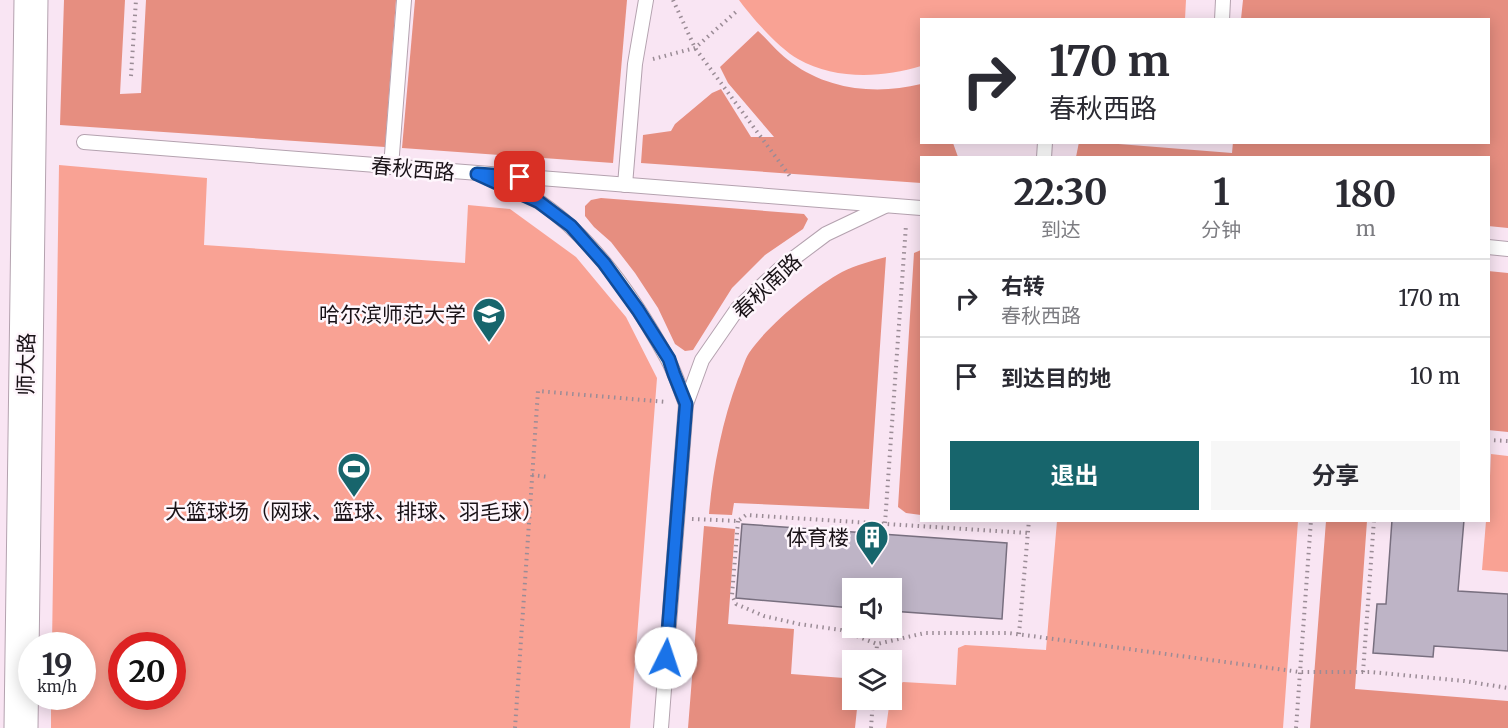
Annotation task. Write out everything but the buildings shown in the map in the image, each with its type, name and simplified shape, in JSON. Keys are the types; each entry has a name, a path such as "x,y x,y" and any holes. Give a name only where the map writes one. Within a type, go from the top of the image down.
{"street":[{"name":"师大路","path":"21,728 31,0"}],"lane":[{"path":"391,167 404,0"},
{"path":"625,185 635,64 646,0"},
{"path":"1222,18 1223,0"},
{"name":"春秋西路","path":"84,142 914,207"},
{"name":"春秋南路","path":"477,174 539,202 571,226 604,263 638,310 669,359 686,404"},
{"name":"春秋南路","path":"660,728 686,404 702,360 738,308 782,267 826,234 887,205"},
{"path":"1490,247 1508,249"}],"path":[{"path":"131,76 136,0"},
{"path":"673,0 695,48 807,199"},
{"path":"635,64 695,48 737,11"},
{"path":"885,523 914,207"},
{"path":"515,728 538,391 686,404"},
{"path":"1490,440 1508,441"},
{"path":"532,475 549,477"},
{"path":"677,518 738,521 746,515 1028,533"},
{"path":"738,521 732,595 736,604 764,616 841,630 877,644 925,633 1009,633 1300,672 1363,672 1464,681 1508,688"},
{"path":"1019,634 1029,522"},
{"path":"1296,728 1311,522"},
{"path":"1363,672 1374,522"},
{"path":"877,644 877,650"},
{"path":"871,728 872,710"}],"shaded area":[{"path":"64,0 125,0 120,94 141,93 146,0 396,0 385,147 60,125"},
{"path":"415,0 627,0 613,163 402,148"},
{"path":"739,0 1186,0 1185,18 920,18 920,66 875,75 843,74 812,66 783,48"},
{"path":"1243,0 1508,0 1508,228 1490,226 1490,156 1076,156 1079,144 1119,144 1232,153 1233,144 1490,144 1490,18 1241,18"},
{"path":"758,31 792,63 806,72 837,84 871,89 920,84 920,144 953,144 958,156 920,156 920,183 641,163 643,135 671,131 675,124 712,93 721,89 751,137 774,137 728,83 720,67"},
{"path":"59,165 207,178 204,245 465,263 468,205 510,209 576,257 626,317 657,378 630,728 51,728 51,710 96,710 96,632 52,632"},
{"path":"601,198 804,214 808,219 803,229 765,255 732,288 693,350 685,351 675,344 658,308 635,273 611,242 585,216 585,206 591,200"},
{"path":"920,250 920,515 906,513 898,507 914,253"},
{"path":"886,257 869,509 734,503 732,515 709,514 723,428 732,395 749,353 767,331 791,308 818,287 847,270"},
{"path":"1490,271 1508,273 1508,432 1490,430"},
{"path":"1491,454 1508,456 1508,572 1482,570 1486,522 1490,522"},
{"path":"1057,522 1298,522 1283,728 886,728 888,710 902,710 903,682 956,685 958,648 965,645 1046,650"},
{"path":"1326,522 1367,522 1355,689 1508,701 1508,728 1310,728"},
{"path":"704,526 735,529 728,624 794,629 791,674 842,678 842,710 857,710 855,728 688,728"}],"place":[{"name":"哈尔滨师范大学","path":"489,343"},
{"name":"大篮球场（网球、篮球、排球、羽毛球）","path":"354,498"},
{"name":"体育楼","path":"872,566"}],"route":[{"path":"520,177 477,174 539,202 571,226 604,263 638,310 669,359 686,404 666,658"}]}
